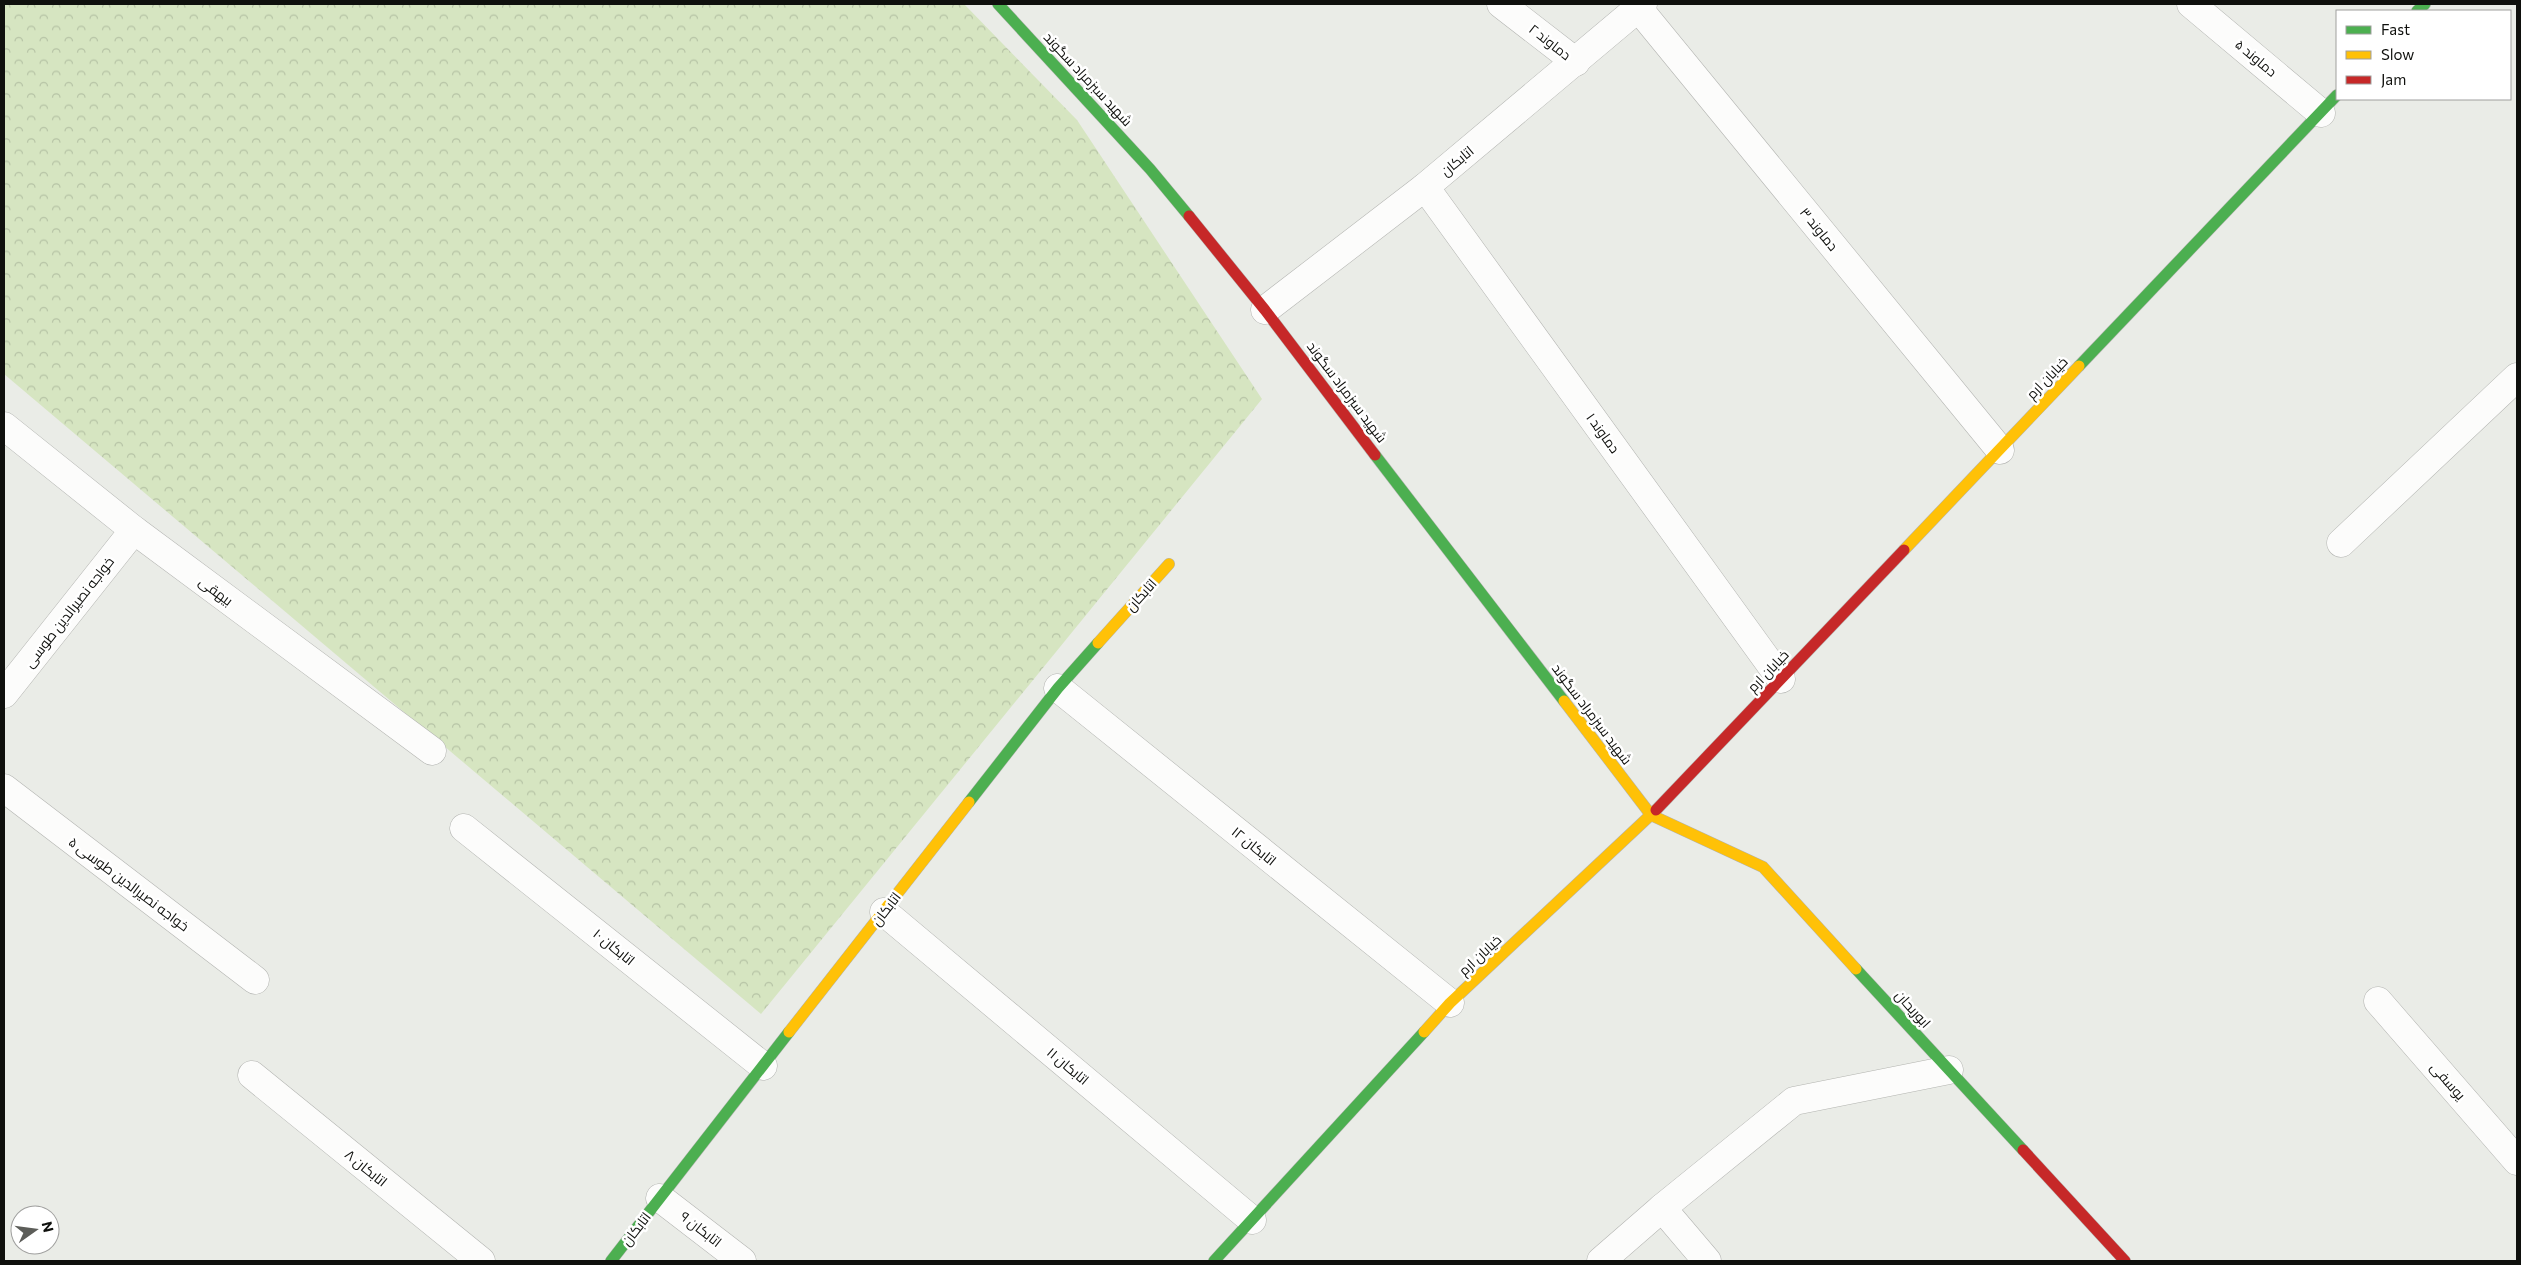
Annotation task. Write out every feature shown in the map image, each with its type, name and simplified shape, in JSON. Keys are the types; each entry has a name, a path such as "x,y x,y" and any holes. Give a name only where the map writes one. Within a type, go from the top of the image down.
{"street":[{"name":"شهید سبزمراد سگوند","path":"998,4 1150,169 1265,310 1651,816"},
{"name":"دماوند ۲","path":"1501,4 1576,62"},
{"name":"دماوند ۵","path":"2191,4 2329,104"},
{"name":"اتابکان","path":"1265,310 1426,187 1641,6"},
{"name":"دماوند ۳","path":"1641,6 2000,450"},
{"name":"خیابان ارم","path":"1214,1261 1450,1003 1651,816 2329,104"},
{"name":"دماوند ۱","path":"1426,187 1781,679"},
{"path":"2341,543 2517,376"},
{"name":"بیهقی","path":"4,426 134,530 432,751"},
{"name":"خواجه نصیرالدین طوسی","path":"4,694 134,530"},
{"name":"اتابکان","path":"611,1261 1058,688 1169,564"},
{"name":"اتابکان ۱۲","path":"1058,688 1450,1003"},
{"name":"خواجه نصیرالدین طوسی ۵","path":"4,788 254,980"},
{"name":"ابوریحان","path":"1651,816 1763,867 2125,1261"},
{"name":"اتابکان ۱۰","path":"464,828 763,1066"},
{"name":"اتابکان ۱۱","path":"884,912 1252,1220"},
{"name":"یوسفی","path":"2378,1001 2517,1161"},
{"path":"1601,1261 1662,1208 1794,1101 1949,1070"},
{"name":"اتابکان ۸","path":"252,1075 481,1261"},
{"name":"اتابکان ۹","path":"660,1198 742,1261"},
{"path":"1662,1208 1706,1261"}],"green space":[{"path":"5,4 964,4 1077,120 1262,399 761,1014 4,374"}],"traffic: fast":[{"path":"998,4 1150,169 1189,216"},
{"path":"2418,10 2425,4"},
{"path":"2079,366 2336,96"},
{"path":"1375,455 1564,701"},
{"path":"969,802 1058,688 1098,643"},
{"path":"1856,969 2023,1150"},
{"path":"611,1261 789,1032"},
{"path":"1214,1261 1424,1032"}],"traffic: slow":[{"path":"1904,550 2079,366"},
{"path":"1098,643 1169,564"},
{"path":"1564,701 1651,815 1763,867 1856,969"},
{"path":"789,1032 969,802"},
{"path":"1424,1032 1450,1003 1656,810"}],"traffic: jam":[{"path":"1189,216 1265,310 1375,455"},
{"path":"1656,810 1904,550"},
{"path":"2023,1150 2125,1261"}]}
